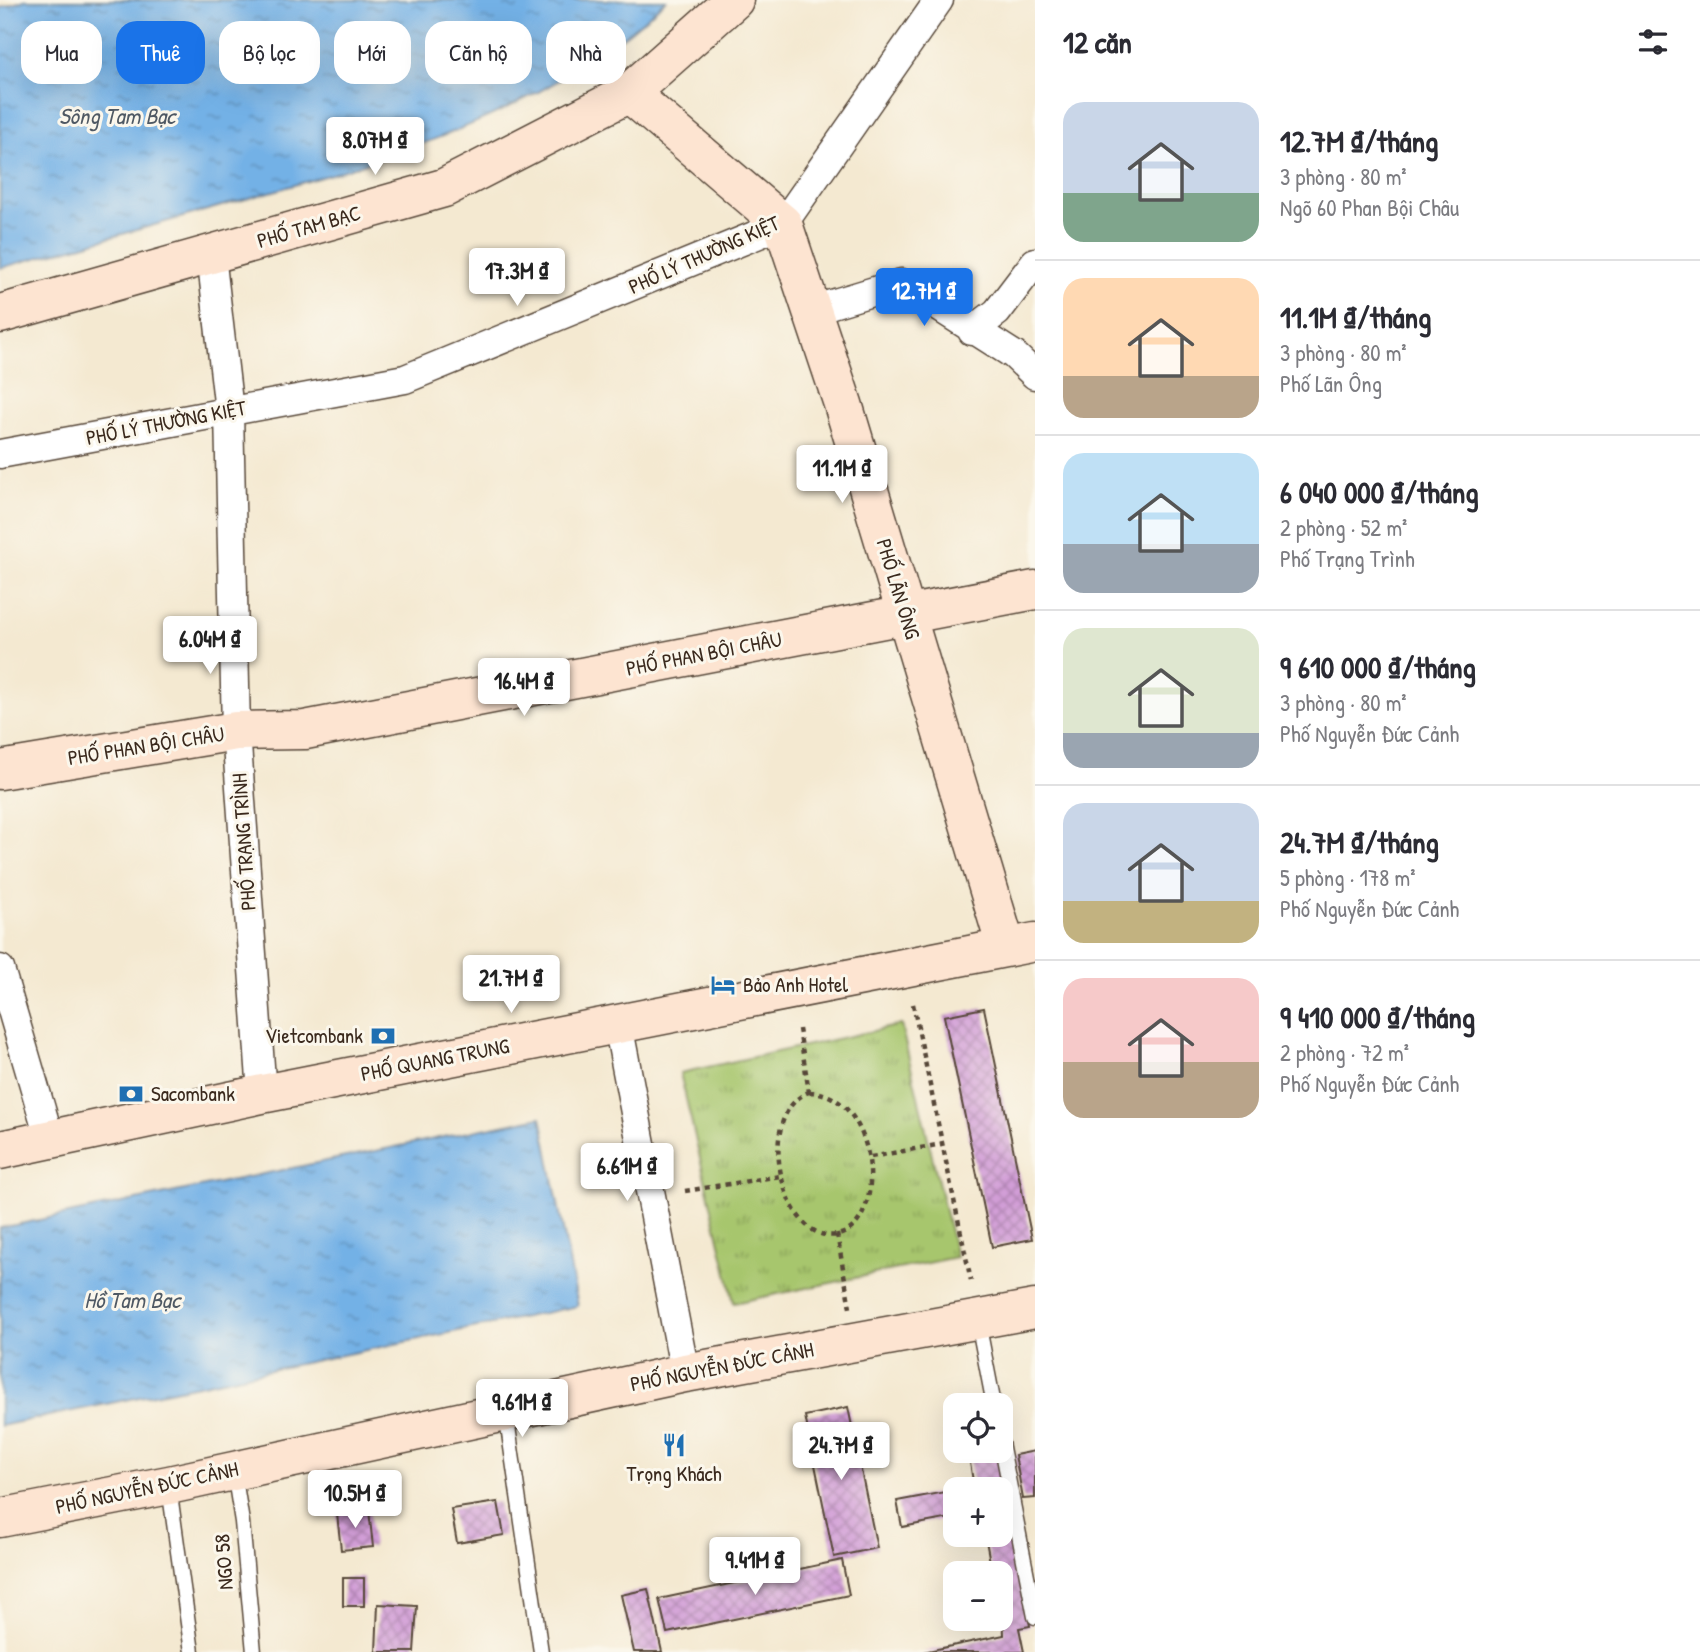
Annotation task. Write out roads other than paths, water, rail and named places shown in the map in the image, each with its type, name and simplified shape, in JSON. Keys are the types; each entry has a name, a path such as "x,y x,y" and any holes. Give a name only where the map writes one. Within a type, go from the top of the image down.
{"street":[{"name":"PHỐ TAM BẠC","path":"0,314 444,188 629,93 734,0"},
{"name":"PHỐ LÝ THƯỜNG KIỆT","path":"0,454 405,379 783,224 939,0"},
{"path":"629,93 783,224"},
{"name":"PHỐ LÃN ÔNG","path":"783,224 906,615 1021,944"},
{"name":"PHỐ TRẠNG TRÌNH","path":"211,255 229,411 236,731 262,1094"},
{"path":"972,331 997,312 1035,262"},
{"path":"812,310 901,284 1014,355 1035,375"},
{"name":"PHỐ PHAN BỘI CHÂU","path":"0,770 236,731 305,730 1035,590"},
{"name":"PHỐ QUANG TRUNG","path":"0,1150 262,1094 1021,944"},
{"path":"0,968 50,1140"},
{"path":"618,1024 685,1373"},
{"name":"PHỐ NGUYỄN ĐỨC CẢNH","path":"0,1518 169,1485 685,1373 1035,1309"}],"lane":[{"path":"977,1321 992,1393"},
{"path":"506,1412 541,1652"},
{"path":"1005,1463 1035,1617"},
{"name":"NGO 58","path":"233,1470 242,1522 254,1652"},
{"path":"169,1485 192,1652"}],"water":[{"name":"Sông Tam Bạc","path":"25,0 666,0 626,34 626,21 546,21 546,84 552,84 530,97 429,141 324,176 0,268 0,8"},
{"name":"Hồ Tam Bạc","path":"541,1117 578,1306 0,1426 0,1228"}],"place":[{"name":"Bảo Anh Hotel","path":"723,985"},
{"name":"Vietcombank","path":"383,1036"},
{"name":"Sacombank","path":"131,1094"},
{"name":"Trọng Khách","path":"674,1445"}]}
